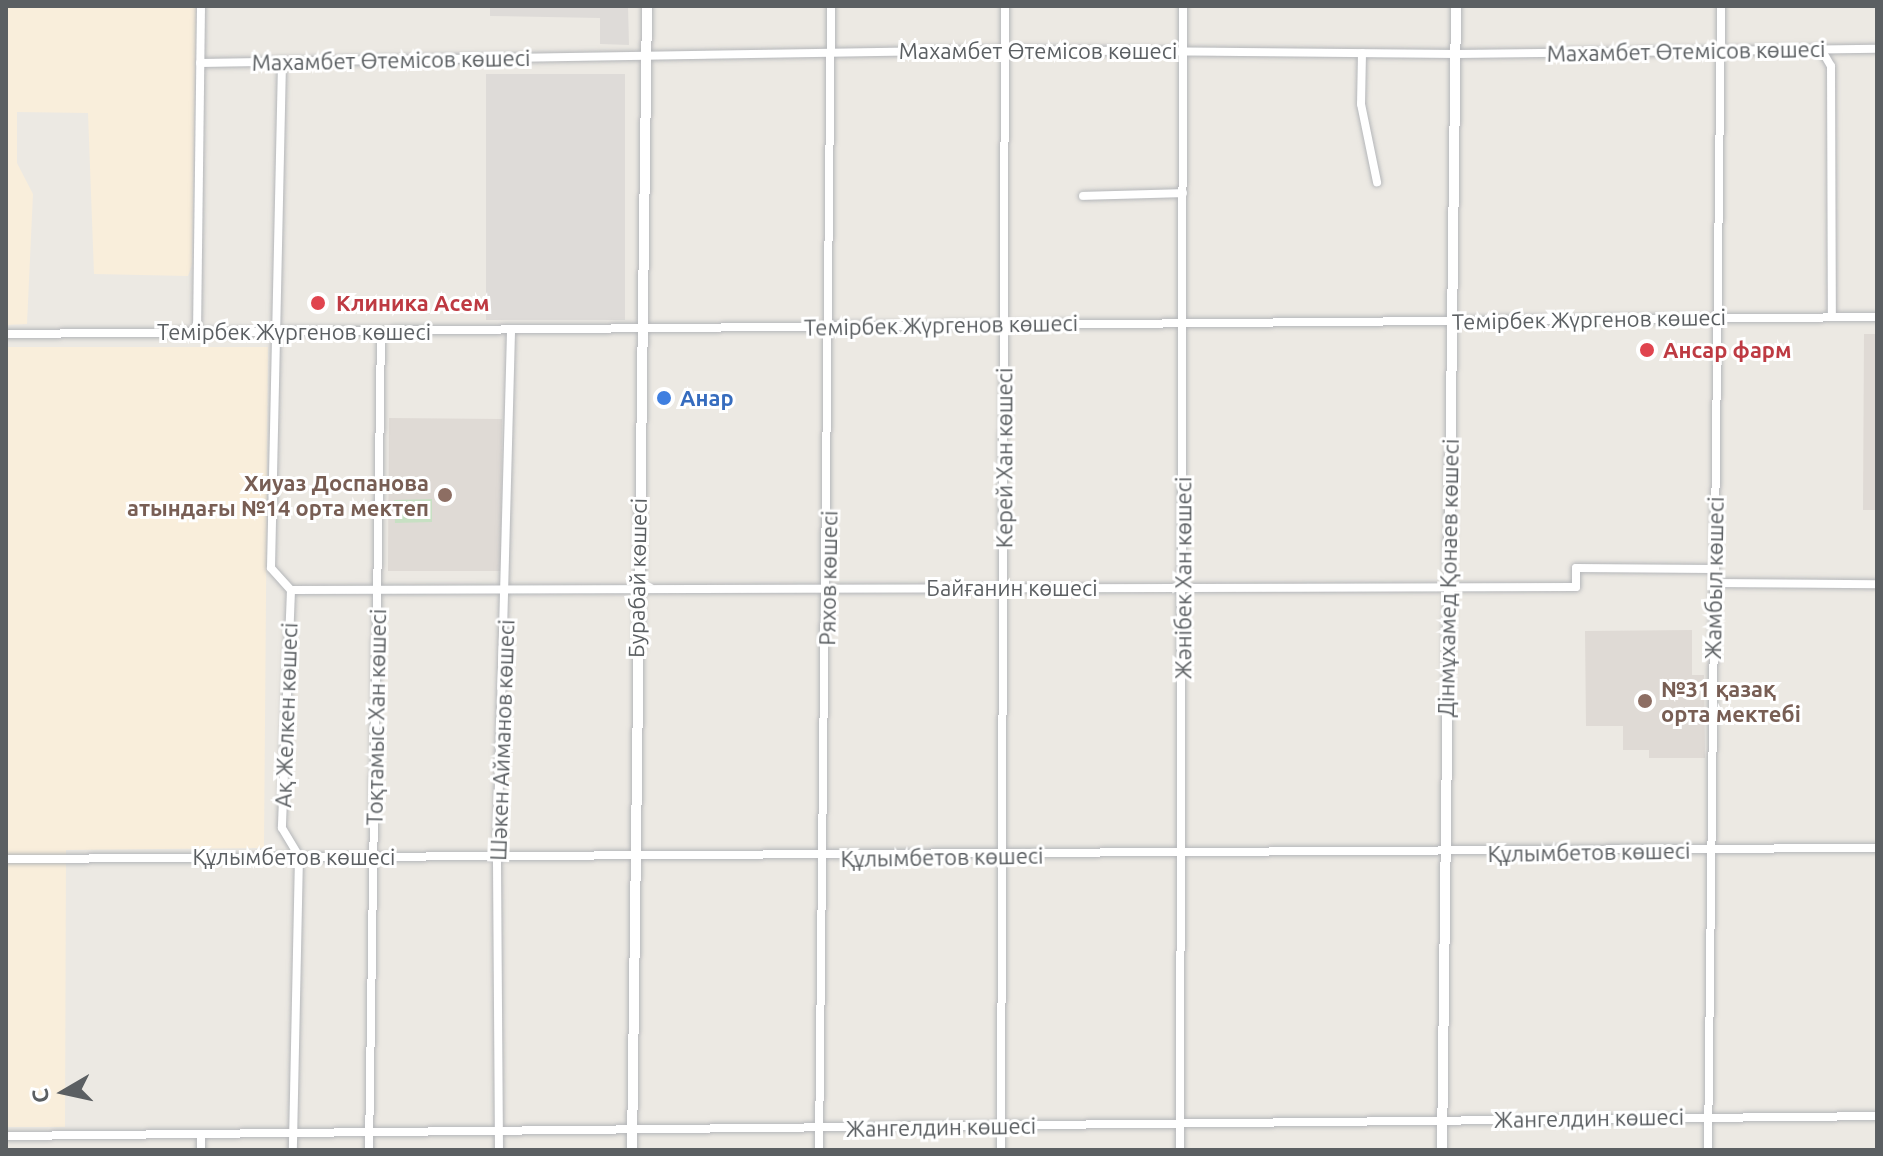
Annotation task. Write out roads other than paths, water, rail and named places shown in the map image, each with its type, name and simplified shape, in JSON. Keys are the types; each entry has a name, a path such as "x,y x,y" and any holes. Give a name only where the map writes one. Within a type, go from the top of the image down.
{"street":[{"path":"197,333 201,6"},
{"name":"Бурабай көшесі","path":"632,1150 636,586 647,6"},
{"name":"Ряхов көшесі","path":"819,1150 831,326 831,6"},
{"name":"Керей Хан көшесі","path":"1001,1150 1005,6"},
{"name":"Жәнібек Хан көшесі","path":"1180,1150 1183,6"},
{"name":"Дінмұхамед Қонаев көшесі","path":"1442,1150 1456,6"},
{"name":"Жамбыл көшесі","path":"1708,1150 1721,6"},
{"name":"Махамбет Өтемісов көшесі","path":"200,63 1004,50 1183,49 1457,54 1877,49"},
{"path":"1821,49 1831,66 1832,317"},
{"path":"1362,53 1361,109 1377,182"},
{"name":"Ақ Желкен көшесі","path":"282,63 271,568 291,590 282,828 299,856 293,1150"},
{"path":"1083,196 1183,193"},
{"name":"Темірбек Жүргенов көшесі","path":"6,334 1877,317"},
{"name":"Шәкен Айманов көшесі","path":"499,1150 497,856 508,589 511,331"},
{"name":"Тоқтамыс Хан көшесі","path":"369,1150 381,332"},
{"name":"Байғанин көшесі","path":"291,590 636,586 828,589 1576,587 1576,568 1714,569"},
{"path":"1714,583 1877,584"},
{"name":"Құлымбетов көшесі","path":"6,859 299,856 1003,857 1877,848"},
{"name":"Жангелдин көшесі","path":"6,1136 369,1136 499,1130 632,1132 1877,1116"},
{"path":"201,1136 201,1150"}],"place":[{"name":"Клиника Асем","path":"318,303"},
{"name":"Ансар фарм","path":"1647,350"},
{"name":"Анар","path":"664,398"},
{"name":"Хиуаз Доспанова атындағы №14 орта мектеп","path":"445,495"},
{"name":"№31 қазақ орта мектебі","path":"1645,701"}]}
